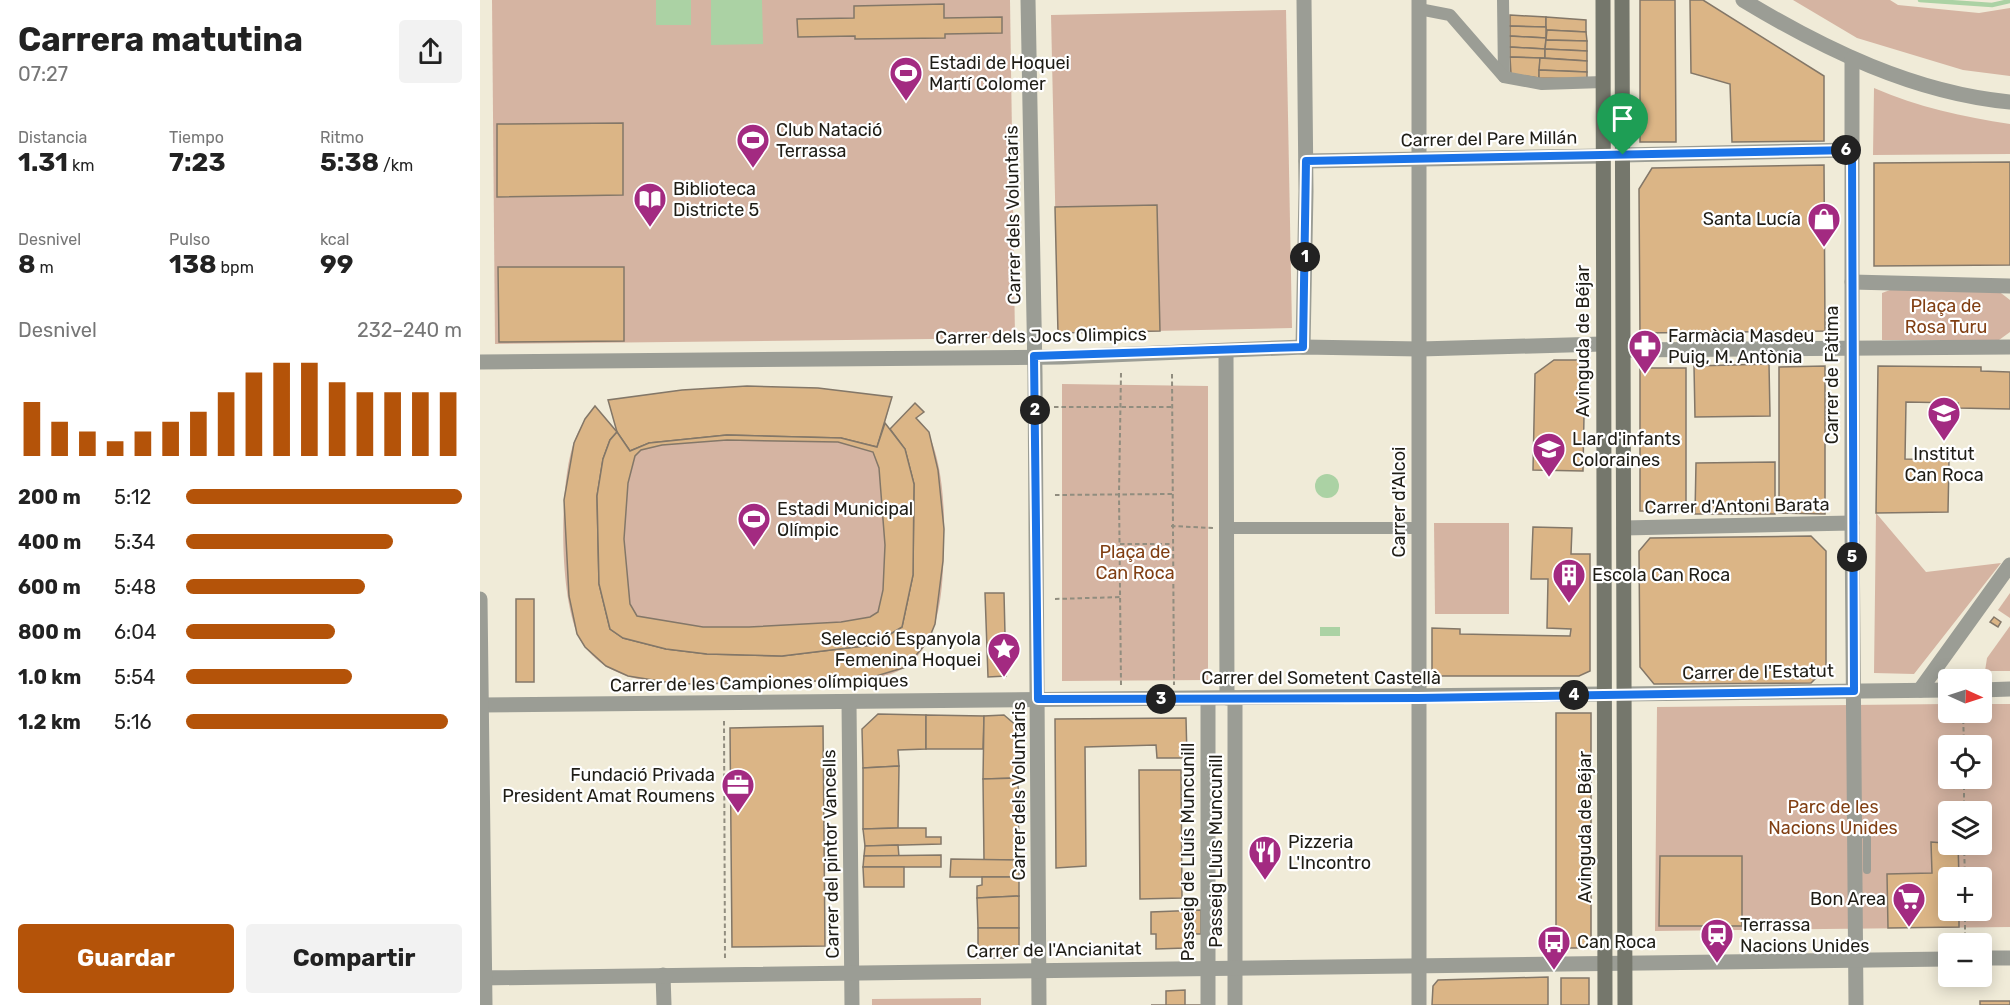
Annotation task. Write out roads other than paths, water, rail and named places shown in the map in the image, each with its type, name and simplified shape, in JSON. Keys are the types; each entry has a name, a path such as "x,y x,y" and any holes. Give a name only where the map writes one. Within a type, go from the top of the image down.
{"main road":[{"name":"Avinguda de Béjar","path":"1603,0 1605,1005"},
{"path":"1614,0 1614,25 1623,57"},
{"path":"1622,0 1625,1005"},
{"name":"Carrer del Pare Millán","path":"1602,156 1623,155"},
{"name":"Carrer de l'Estatut","path":"1604,694 1625,694"}],"street":[{"name":"Carrer dels Voluntaris","path":"1028,0 1038,699 1039,1005"},
{"path":"1303,347 1306,161 1304,0"},
{"path":"1503,0 1504,78"},
{"path":"1743,0 1852,59 1952,92 2010,102"},
{"path":"1419,4 1450,15 1504,78 1542,84 1603,82"},
{"name":"Carrer d'Alcoi","path":"1419,4 1419,1005"},
{"name":"Carrer de Fàtima","path":"1852,59 1851,523 1856,1005"},
{"name":"Carrer del Pare Millán","path":"1623,155 1852,150"},
{"name":"Carrer del Pare Millán","path":"1306,161 1418,161 1602,156"},
{"path":"1852,282 2010,286"},
{"name":"Carrer dels Jocs Olimpics","path":"480,362 1034,356 1226,352 1303,347 1420,349 1602,345"},
{"path":"1624,350 2006,345"},
{"path":"1226,352 1219,528 1231,698"},
{"name":"Carrer d'Antoni Barata","path":"1624,528 1851,523"},
{"path":"1219,528 1418,528"},
{"path":"1920,690 2010,565"},
{"path":"480,599 482,977 485,1005"},
{"path":"1992,690 2010,689"},
{"name":"Carrer de l'Estatut","path":"1625,694 1938,690"},
{"name":"Carrer del Sometent Castellà","path":"1038,699 1418,698 1604,694"},
{"name":"Passeig Lluís Muncunill","path":"1231,698 1235,1005"},
{"name":"Carrer de les Campiones olímpiques","path":"481,705 849,703 1038,699"},
{"name":"Passeig de Lluís Muncunill","path":"1208,699 1208,1005"},
{"name":"Carrer del pintor Vancells","path":"849,703 852,1005"},
{"path":"1992,958 2010,958"},
{"name":"Carrer de l'Ancianitat","path":"482,977 1938,959"},
{"path":"663,975 664,1005"}],"lane":[{"path":"1855,830 1867,836 1867,870"}],"waterway":[{"path":"1920,0 1992,5 2010,1"}],"place":[{"name":"Estadi de Hoquei Martí Colomer","path":"906,102"},
{"name":"Club Natació Terrassa","path":"753,169"},
{"name":"Biblioteca Districte 5","path":"650,228"},
{"name":"Santa Lucía","path":"1824,248"},
{"name":"Farmàcia Masdeu Puig, M. Antònia","path":"1645,375"},
{"name":"Institut Can Roca","path":"1944,442"},
{"name":"Llar d'infants Coloraines","path":"1549,478"},
{"name":"Estadi Municipal Olímpic","path":"754,548"},
{"name":"Escola Can Roca","path":"1569,604"},
{"name":"Selecció Espanyola Femenina Hoquei","path":"1004,678"},
{"name":"Fundació Privada President Amat Roumens","path":"738,814"},
{"name":"Pizzeria L'Incontro","path":"1265,881"},
{"name":"Bon Area","path":"1909,928"},
{"name":"Terrassa Nacions Unides","path":"1717,964"},
{"name":"Can Roca","path":"1554,971"}],"park label":[{"name":"Plaça de Rosa Turu","path":"1946,316"},
{"name":"Plaça de Can Roca","path":"1135,562"},
{"name":"Parc de les Nacions Unides","path":"1833,817"}]}
